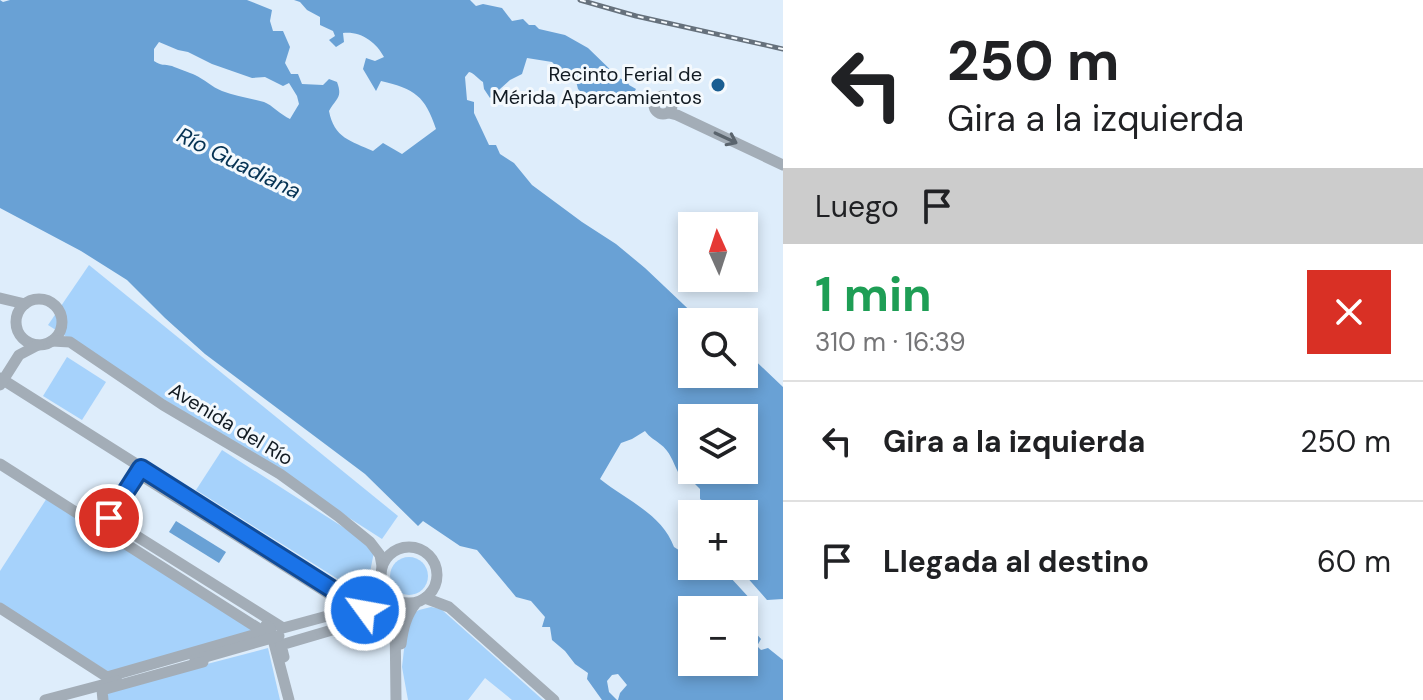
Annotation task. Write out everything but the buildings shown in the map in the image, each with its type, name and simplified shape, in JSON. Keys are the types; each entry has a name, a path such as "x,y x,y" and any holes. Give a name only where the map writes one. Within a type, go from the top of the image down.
{"street":[{"path":"669,113 783,165"},
{"path":"2,299 25,304"},
{"path":"2,299 17,317"},
{"path":"38,345 25,340 17,328 17,317 25,304 35,299 51,302 61,314 61,325 52,341"},
{"name":"Avenida del Río","path":"61,325 70,342 163,405 280,474 338,516 370,542 380,555 382,566"},
{"path":"19,355 20,334"},
{"path":"70,342 52,341 30,347 19,355 1,381 365,610"},
{"path":"0,456 108,522 283,628 353,609 142,476 108,522"},
{"path":"0,464 264,632 107,677 0,611"},
{"path":"108,522 141,468"},
{"path":"108,522 270,628 292,700"},
{"name":"Avenida del Río","path":"370,542 395,551"},
{"path":"365,610 381,581 385,560 403,548 421,550 434,562 437,580 435,587 409,612 399,627"},
{"path":"437,580 449,607 554,700"},
{"path":"381,581 395,600 399,627 400,700"},
{"path":"45,700 355,615 395,600 449,607"},
{"path":"292,700 281,645 366,620 385,608 395,615 399,627"},
{"path":"0,611 97,675 100,700"},
{"path":"100,700 102,690 268,645 282,700"}],"shaded area":[{"path":"89,265 398,516 382,539 48,325"},
{"path":"67,357 106,382 82,420 43,396"},
{"path":"222,450 365,541 374,552 367,587 357,591 196,490"},
{"path":"47,498 254,631 112,674 0,604 0,571"},
{"path":"409,557 423,562 428,576 423,590 409,595 395,590 390,576 395,562"},
{"path":"431,607 441,609 543,700 512,700 485,678 468,700 408,700 402,667 407,623 412,614"},
{"path":"268,648 280,700 107,700 107,690"}],"water":[{"name":"Río Guadiana","path":"0,0 247,0 272,10 270,21 273,31 283,31 290,47 285,63 291,74 298,74 302,84 323,85 329,79 337,82 339,95 329,111 339,133 373,151 383,143 402,154 436,129 423,101 402,87 381,81 376,91 363,69 366,58 375,61 384,57 377,47 362,36 343,33 344,42 336,47 329,40 335,36 333,31 320,25 320,17 294,0 470,0 476,6 483,4 502,8 512,21 523,19 529,25 565,35 588,48 619,78 636,89 629,101 622,103 608,99 609,93 584,95 572,74 559,69 552,62 527,58 522,74 490,98 483,82 469,72 465,77 467,100 474,102 474,113 489,145 496,145 500,154 514,163 532,185 616,244 687,308 678,308 678,388 758,388 758,363 783,387 783,599 767,600 749,580 758,580 758,500 702,500 700,489 695,484 758,484 758,404 678,404 678,472 666,450 645,431 621,443 600,479 661,525 678,550 678,580 733,580 747,596 678,596 678,676 758,676 758,647 761,650 768,648 783,660 783,700 618,700 627,685 618,674 607,681 609,692 617,700 602,700 587,679 588,673 552,640 550,627 542,627 545,617 531,601 516,597 477,550 460,546 423,521 418,526 365,474 205,354 127,280 81,251 0,208","holes":["159,42 252,78 265,77 283,86 289,83 299,104 290,119 264,102 222,91 195,75 154,61 154,49"]},
{"path":"176,521 226,552 219,563 169,532"}],"railway":[{"path":"580,0 636,16 783,49"}],"place":[{"name":"Recinto Ferial de Mérida Aparcamientos","path":"718,85"}],"route":[{"path":"109,518 141,468 365,610"}]}
